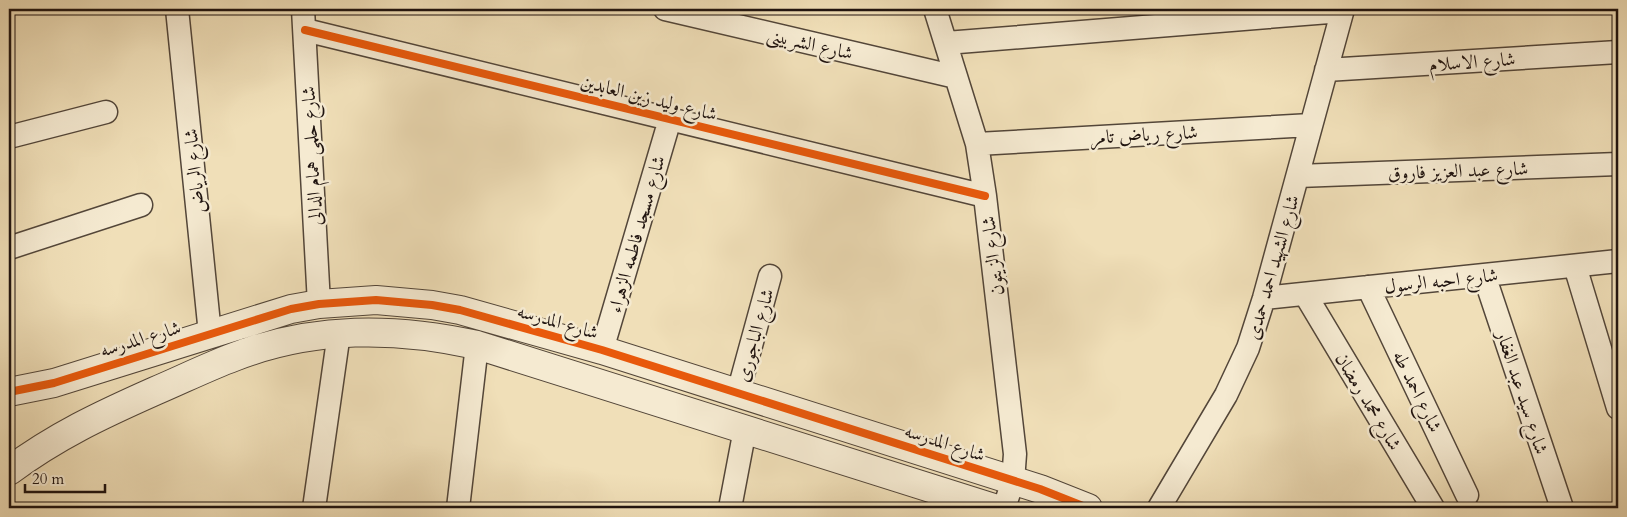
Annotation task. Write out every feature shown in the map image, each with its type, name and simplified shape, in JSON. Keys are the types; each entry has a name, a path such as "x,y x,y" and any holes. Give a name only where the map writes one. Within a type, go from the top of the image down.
{"street":[{"name":"شارع الرياض","path":"178,9 210,334"},
{"name":"شارع الشربينى","path":"665,9 956,77"},
{"name":"شارع الزيتون","path":"935,9 977,144 985,196 1015,454 1013,481 1004,508"},
{"path":"946,43 1343,10"},
{"name":"شارع الشهيد احمد حمدى","path":"1160,508 1226,395 1248,348 1264,298 1343,10"},
{"name":"شارع وليد زين العابدين","path":"304,19 670,119 985,196"},
{"name":"شارع حلمى همام الدالى","path":"304,19 318,304"},
{"name":"شارع الاسلام","path":"1326,70 1618,52"},
{"path":"9,137 106,112"},
{"name":"شارع مسجد فاطمه الزهراء","path":"602,350 670,119"},
{"name":"شارع رياض تامر","path":"977,144 1311,125"},
{"name":"شارع عبد العزيز فاروق","path":"1298,176 1618,164"},
{"path":"9,248 141,205"},
{"name":"شارع احبه الرسول","path":"1264,298 1618,261"},
{"path":"1575,266 1618,408"},
{"name":"شارع سيد عبد الغفار","path":"1484,275 1562,508"},
{"name":"شارع الباجورى","path":"738,394 770,276"},
{"name":"شارع احمد طه","path":"1368,287 1467,494"},
{"name":"شارع محمد رمضان","path":"1305,294 1433,508"},
{"name":"شارع المدرسه","path":"9,392 54,382 263,316 318,304 376,300 432,304 460,310 602,350 1040,489 1088,508"},
{"path":"314,508 339,333"},
{"path":"9,471 31,454 63,434 96,417 235,356 304,338 339,333 408,333 477,345 994,508"},
{"path":"458,508 477,345"},
{"path":"730,508 745,429"}],"cycle path":[{"path":"305,30 985,196"},
{"path":"9,392 54,383 291,309 319,304 376,300 432,305 460,310 602,350 1040,489 1088,508"}]}
